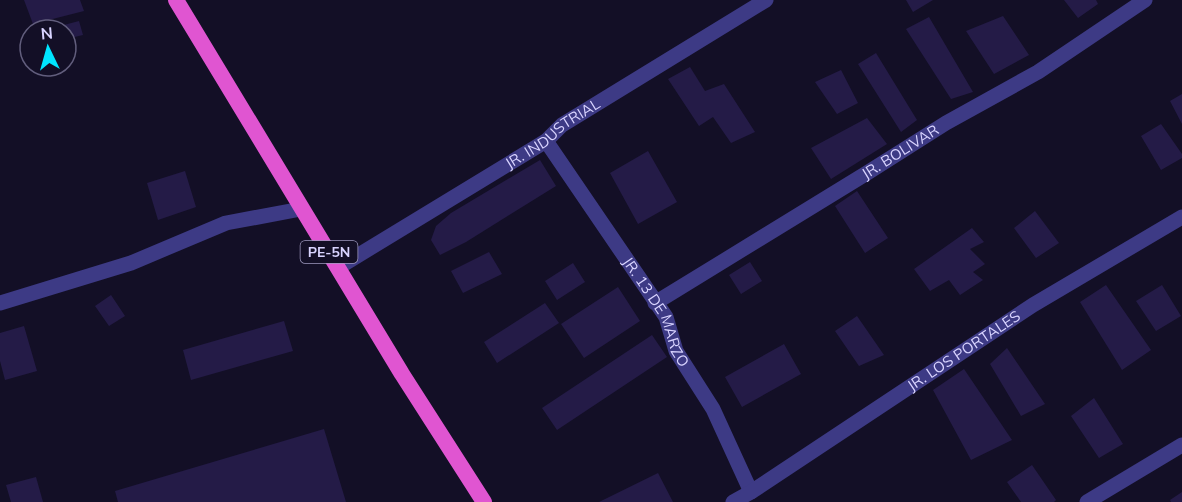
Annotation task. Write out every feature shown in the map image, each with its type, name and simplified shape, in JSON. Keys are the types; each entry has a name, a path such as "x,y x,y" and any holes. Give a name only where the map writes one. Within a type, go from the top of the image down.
{"highway":[{"name":"PE-5N","path":"176,0 402,374 484,502"}],"street":[{"name":"JR. INDUSTRIAL","path":"339,267 546,141 562,124 766,0"},
{"name":"JR. BOLIVAR","path":"655,303 867,174 946,123 1038,72 1145,0"},
{"name":"JR. 13 DE MARZO","path":"546,141 666,317 676,351 713,409 751,492"},
{"path":"0,303 131,263 226,223 301,209"},
{"name":"JR. LOS PORTALES","path":"733,502 1033,305 1182,217"},
{"path":"1087,502 1182,446"}],"building":[{"path":"24,0 80,0 84,11 57,18 31,18"},
{"path":"906,0 933,0 913,12"},
{"path":"1064,0 1096,0 1098,4 1078,18"},
{"path":"1003,16 1029,55 994,74 966,31"},
{"path":"929,17 973,92 951,99 906,29"},
{"path":"78,21 83,35 78,36"},
{"path":"876,53 917,120 901,132 858,64"},
{"path":"690,67 705,91 724,84 755,132 731,143 713,117 699,126 668,79"},
{"path":"841,70 858,103 837,114 815,82"},
{"path":"1182,94 1182,124 1170,101"},
{"path":"867,118 887,144 831,179 811,148"},
{"path":"1161,124 1182,154 1182,158 1161,170 1141,136"},
{"path":"648,151 677,202 638,224 610,173"},
{"path":"540,160 556,186 466,242 440,255 431,240 436,226 451,213"},
{"path":"185,171 196,207 158,220 147,183"},
{"path":"857,191 888,238 865,253 835,206"},
{"path":"1035,211 1059,243 1036,258 1014,228"},
{"path":"972,228 984,242 970,249 985,264 973,272 983,280 960,295 949,280 930,291 914,269"},
{"path":"489,252 502,274 463,293 451,271"},
{"path":"750,262 762,281 741,294 729,275"},
{"path":"573,263 585,282 557,300 545,281"},
{"path":"1106,285 1151,350 1122,370 1080,302"},
{"path":"1162,285 1181,316 1156,331 1136,301"},
{"path":"618,287 640,321 584,358 561,324"},
{"path":"111,295 125,316 109,326 95,306"},
{"path":"545,303 559,323 497,363 484,342"},
{"path":"857,316 884,355 859,366 835,331"},
{"path":"284,321 293,351 191,380 183,350"},
{"path":"24,326 37,371 5,380 0,361 0,333"},
{"path":"652,335 667,357 557,430 542,408"},
{"path":"784,344 801,374 742,407 725,377"},
{"path":"1007,348 1045,404 1021,416 990,364"},
{"path":"964,369 1012,440 971,460 933,390"},
{"path":"1094,398 1123,444 1099,458 1071,416"},
{"path":"324,429 346,502 118,502 115,491"},
{"path":"1032,465 1056,500 1054,502 1021,502 1007,482"},
{"path":"658,473 673,502 599,502"},
{"path":"36,477 43,502 11,502 6,485"},
{"path":"1182,492 1182,502 1171,502 1170,500"}]}
